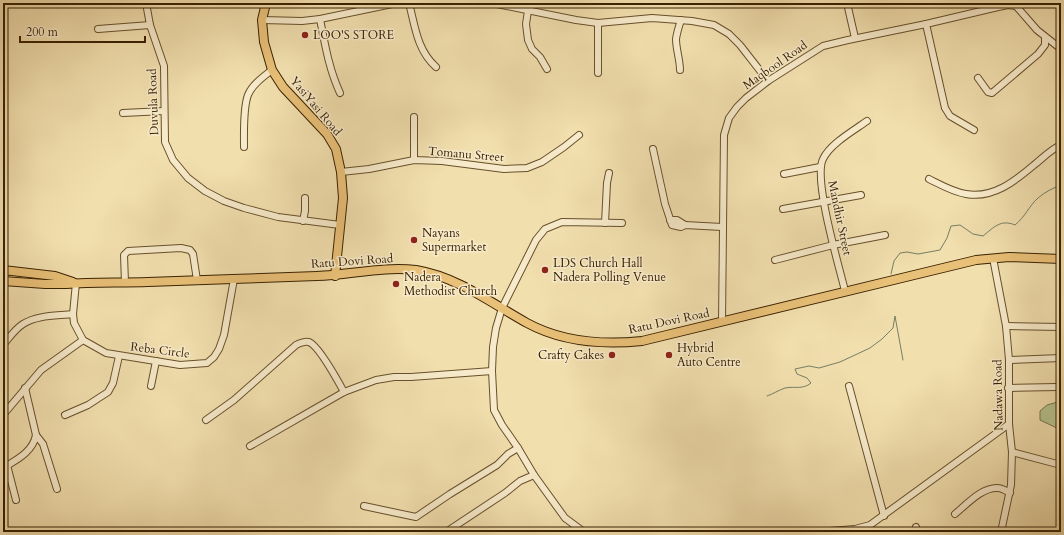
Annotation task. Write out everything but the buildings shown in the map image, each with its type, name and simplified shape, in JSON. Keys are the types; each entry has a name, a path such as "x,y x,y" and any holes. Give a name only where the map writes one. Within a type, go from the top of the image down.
{"main road":[{"name":"YasiYasi Road","path":"266,3 262,20 264,42 272,70 283,86 327,134 336,149 341,172 343,198 335,276"},
{"name":"Ratu Dovi Road","path":"3,281 45,284 335,276 383,269 417,271 444,277 469,288 529,324 551,333 578,341 619,343 642,341 976,260 1009,257 1061,259"},
{"name":"Ratu Dovi Road","path":"3,270 55,276 76,283"}],"street":[{"name":"Duvula Road","path":"146,3 150,25 164,66 165,142 173,160 188,178 205,191 224,201 278,217 340,225"},
{"path":"262,20 302,21 320,19 397,3"},
{"path":"409,3 420,45 429,61 436,67"},
{"path":"492,3 505,4 528,11 598,23 652,18 704,22 714,25 729,34 740,45 768,81"},
{"path":"847,3 855,38"},
{"name":"Maqbool Road","path":"722,322 724,135 729,118 737,107 768,81 823,46 1016,4 1045,38 1061,50"},
{"path":"528,11 526,24 528,40 532,49 540,57 547,69"},
{"path":"320,19 326,53 334,81 340,93"},
{"path":"680,70 676,40 681,20"},
{"path":"598,23 598,73"},
{"path":"926,24 945,108 950,116 974,130"},
{"path":"98,28 150,25"},
{"path":"978,78 988,92 992,93 1038,54 1045,45 1045,38"},
{"path":"244,147 248,96 253,86 272,70"},
{"path":"123,113 164,111"},
{"path":"414,117 414,160"},
{"name":"Mandhir Street","path":"845,291 823,201 820,167 826,152 867,121"},
{"name":"Tomanu Street","path":"341,172 369,170 414,160 504,169 527,168 542,162 579,135"},
{"path":"929,179 954,191 980,195 994,191 1009,184 1061,145"},
{"path":"653,150 671,224 673,226 681,227 685,225 722,227"},
{"path":"784,174 820,167"},
{"path":"605,223 609,173"},
{"path":"782,209 861,195"},
{"path":"303,221 305,198"},
{"path":"584,532 565,518 534,475 494,410 492,371 493,347 496,328 502,308 536,240 545,228 562,222 622,223"},
{"path":"775,260 834,245 885,235"},
{"path":"125,282 124,255 128,251 173,248 186,249 193,254 197,280"},
{"name":"Nadawa Road","path":"993,258 1006,326 1009,360 1008,424 1012,452 1010,493 1001,532"},
{"name":"Reba Circle","path":"83,340 101,350 119,356 180,365 197,365 207,363 219,349 224,335 234,278"},
{"path":"3,415 41,370 83,340 74,323 73,314 76,283"},
{"path":"3,346 12,334 23,324 37,318 73,314"},
{"path":"1006,326 1061,328"},
{"path":"206,420 234,400 296,345 303,342 309,342 318,350 344,392"},
{"path":"65,415 88,405 108,392 113,383 119,356"},
{"path":"1009,360 1061,358"},
{"path":"151,386 156,361"},
{"path":"250,446 344,392 376,380 394,377 492,371"},
{"path":"849,386 884,516"},
{"path":"1008,388 1057,387"},
{"path":"25,388 36,435 43,444 57,489"},
{"path":"816,532 855,529 870,525 1008,424"},
{"path":"16,500 5,466 29,449 35,440 36,435"},
{"path":"364,506 416,517 497,465 508,454 518,448"},
{"path":"1012,452 1061,465"},
{"path":"446,532 505,493 520,481 534,475"},
{"path":"956,514 972,500 988,490 998,488 1010,493"}],"green space":[{"path":"1061,401 1061,430 1040,420 1040,411 1047,405"}],"waterway":[{"path":"891,274 894,261 900,253 907,252 918,254 940,250 947,238 951,226 960,225 973,234 983,236 994,227 1002,223 1010,223 1015,225 1022,219 1038,198 1049,190 1061,185"},
{"path":"767,396 785,388 802,387 811,383 807,378 797,374 795,369 809,366 819,368 840,362 870,348 893,328 895,316 903,360"}],"place":[{"name":"LOO'S STORE","path":"305,35"},
{"name":"Nayans Supermarket","path":"414,240"},
{"name":"LDS Church Hall Nadera Polling Venue","path":"545,270"},
{"name":"Nadera Methodist Church","path":"396,284"},
{"name":"Crafty Cakes","path":"612,355"},
{"name":"Hybrid Auto Centre","path":"669,355"}]}
